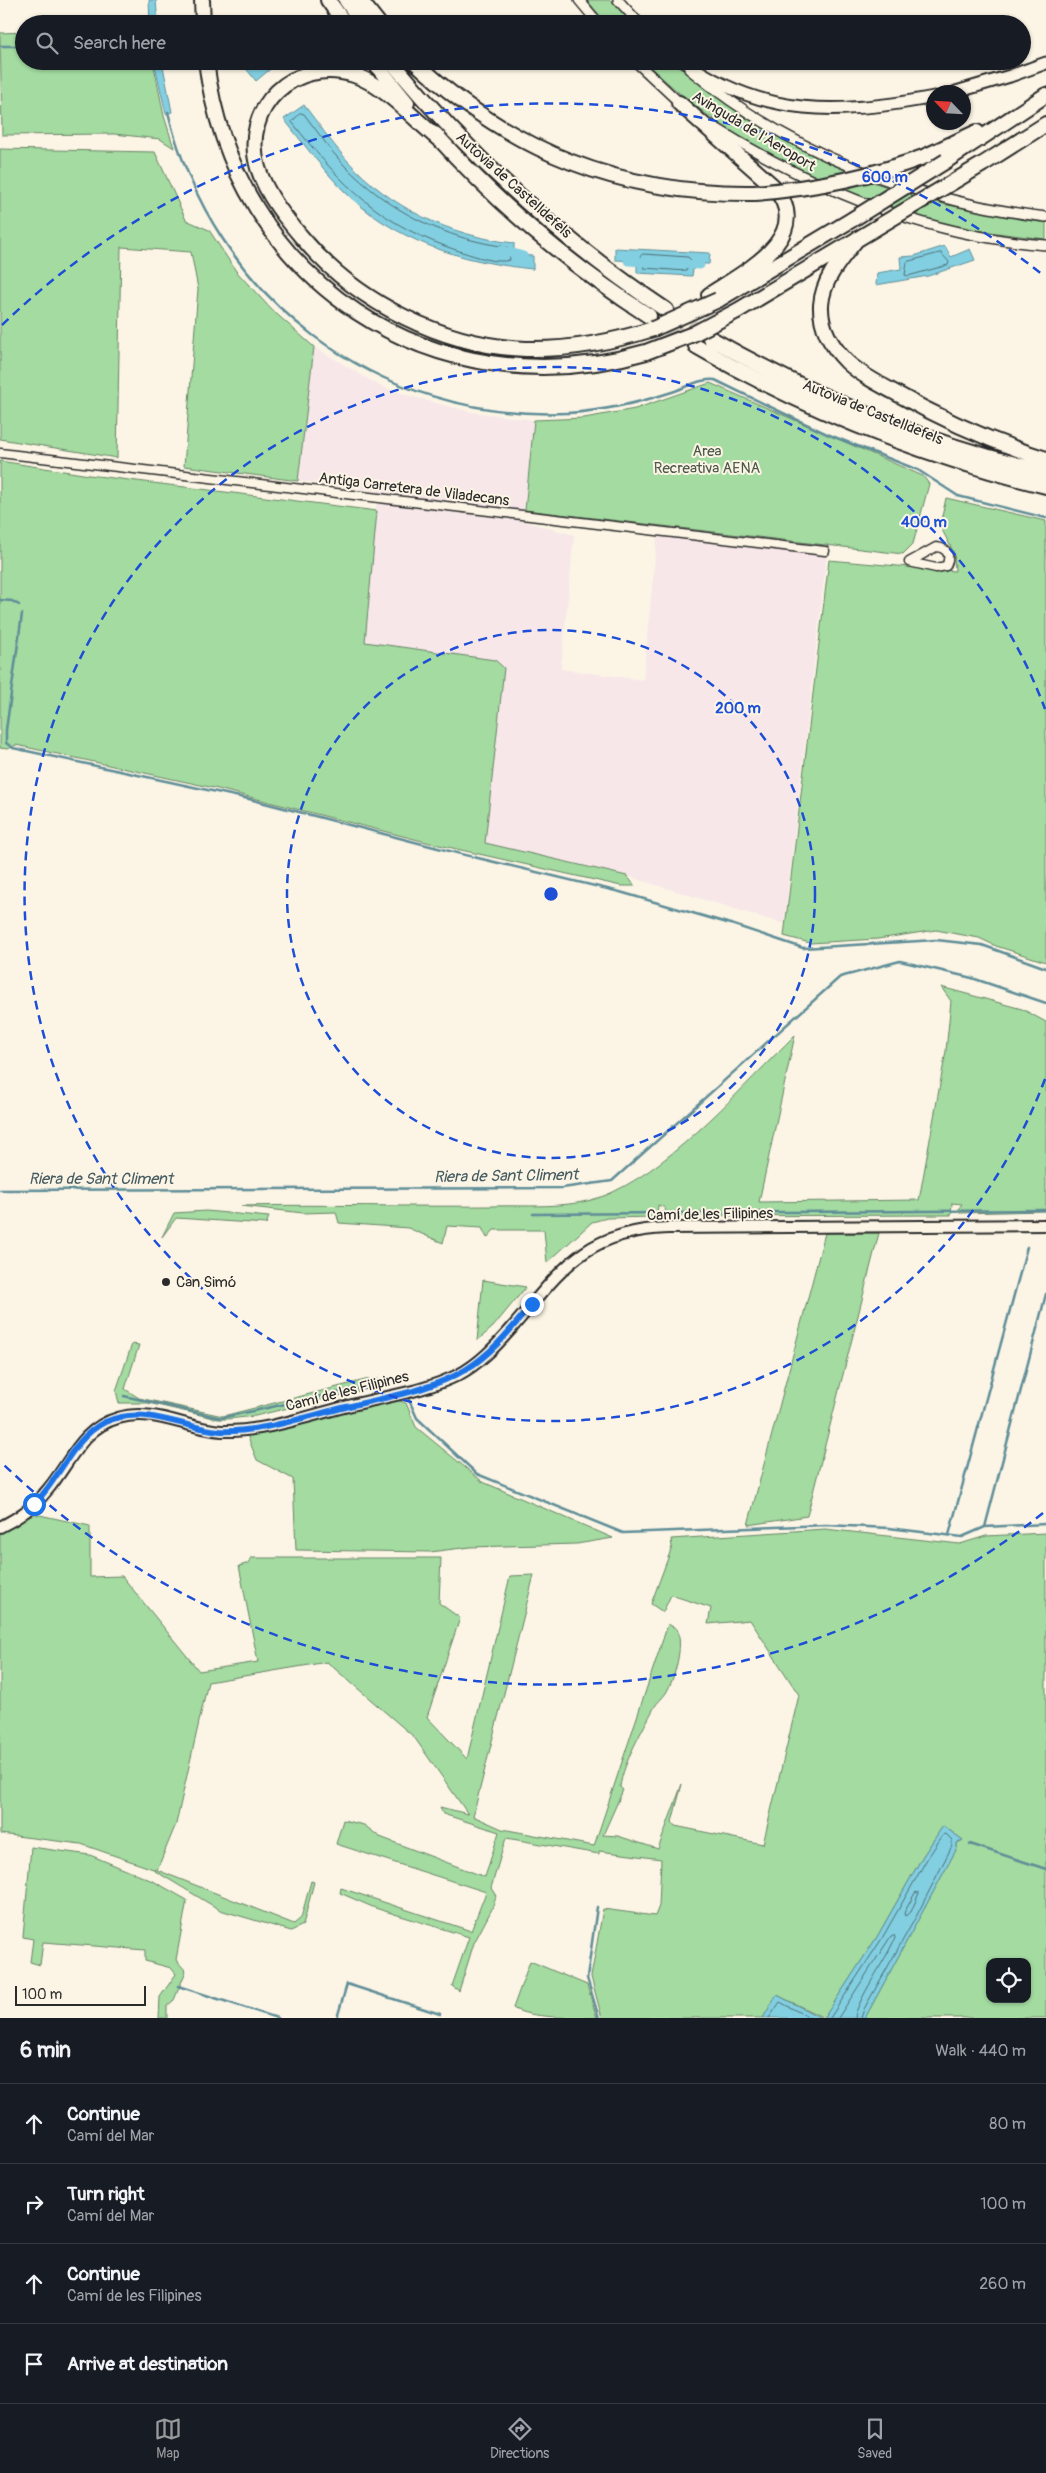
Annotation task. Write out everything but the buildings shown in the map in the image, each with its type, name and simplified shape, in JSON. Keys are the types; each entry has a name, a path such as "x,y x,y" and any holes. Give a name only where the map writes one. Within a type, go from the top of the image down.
{"highway":[{"path":"202,0 203,15"},
{"path":"328,0 339,15"},
{"path":"346,0 357,15"},
{"path":"360,0 372,15"},
{"path":"208,70 221,135 243,186 258,213 299,264 342,302 408,340 462,358 492,364 524,367 563,367 597,364 646,352 693,334 737,312 1046,124"},
{"name":"Autovia de Castelldefels","path":"381,70 442,141 514,211 651,322"},
{"name":"Autovia de Castelldefels","path":"399,70 443,122 524,200 584,251 666,310"},
{"path":"423,70 441,87 498,128 538,149 573,164 606,175 669,188 726,193 756,193 797,189 847,180 926,156 1029,105"},
{"path":"442,141 387,95 368,82 356,76 327,71 299,76 284,85 274,95 257,126 255,152 263,181 274,202 328,265 355,287 415,321 469,340 525,349 583,345 624,338 651,322 714,297 853,219 946,162 1046,94"},
{"path":"679,103 773,186 782,199 787,213 783,235 772,249 714,297"},
{"path":"858,239 830,276 822,298 823,322 828,337 837,350 857,370 925,409 967,430 1046,459"},
{"name":"Autovia de Castelldefels","path":"710,338 786,378 888,423 943,443 1046,472"},
{"name":"Autovia de Castelldefels","path":"696,346 780,391 852,424 938,457 1046,486"}],"main road":[{"path":"1031,68 1046,63"},
{"path":"699,70 733,91 768,103 786,106 858,108 926,98"},
{"path":"971,88 1027,70"},
{"name":"Camí de les Filipines","path":"0,1527 24,1512 41,1497 82,1440 105,1422 126,1416 147,1415 198,1428 228,1431 292,1420 420,1388 458,1374 494,1347 567,1264 597,1244 626,1233 668,1228 1046,1225"}],"street":[{"path":"579,0 592,15"},
{"path":"618,0 632,15"},
{"name":"Avinguda de l'Aeroport","path":"644,70 679,103 778,164 857,202 923,224 968,234 1046,245"},
{"name":"Avinguda de l'Aeroport","path":"691,70 759,121 807,148 854,169 946,199 1046,218"},
{"name":"Antiga Carretera de Viladecans","path":"0,453 825,552"},
{"path":"936,548 942,548 949,556 946,566 936,568 909,562 936,548"}],"shaded area":[{"path":"314,347 380,386 471,412 534,420 523,521 574,535 561,669 643,680 658,526 828,545 784,924 627,876 485,843 504,668 359,649 378,491 298,481"}],"green space":[{"path":"587,0 611,0 625,15 600,15"},
{"path":"15,32 15,70 155,70 164,116 174,148 160,139 114,134 2,135 0,33"},
{"path":"654,70 684,70 743,116 802,150 878,184 947,205 1046,219 1046,239 980,231 941,223 907,214 841,190 808,176 746,141 717,122 672,87"},
{"path":"0,149 155,152 186,220 209,230 236,271 271,309 314,347 298,481 184,466 198,289 191,252 121,247 117,458 0,439"},
{"name":"Area Recreativa AENA","path":"710,383 923,476 929,484 913,544 903,554 525,510 534,420 584,418 635,409"},
{"path":"0,461 89,475 377,511 365,642 495,660 504,668 485,843 627,876 635,886 621,886 430,843 214,788 16,745 7,749 0,748"},
{"path":"946,498 1046,521 1046,962 996,946 979,938 936,930 878,939 810,943 784,936 829,560 955,571 954,553 940,526"},
{"path":"941,987 1022,1009 1046,1022 1046,1211 959,1213 959,1208 962,1204 952,1203 951,1215 666,1216 665,1208 658,1205 657,1217 607,1218 592,1222 547,1263 544,1230 494,1230 487,1238 482,1228 447,1226 443,1243 408,1228 339,1223 336,1212 303,1213 241,1206 537,1206 569,1204 599,1198 637,1179 661,1162 709,1121 795,1035 759,1202 919,1200 946,1051 951,1001"},
{"path":"206,1211 269,1217 266,1224 176,1218 162,1237 174,1213"},
{"path":"825,1233 879,1233 807,1516 748,1525"},
{"path":"483,1280 526,1287 493,1327 477,1341"},
{"path":"132,1344 139,1345 125,1389 139,1398 223,1416 365,1380 376,1379 392,1383 255,1416 218,1419 148,1403 119,1403 116,1391"},
{"path":"397,1400 406,1403 416,1427 483,1482 613,1538 577,1544 470,1547 430,1552 296,1550 293,1479 257,1460 247,1435"},
{"path":"35,1514 90,1526 90,1577 122,1576 199,1671 258,1662 239,1566 249,1563 251,1558 441,1558 439,1603 460,1618 427,1717 467,1759 510,1576 534,1575 473,1816 502,1829 594,1846 668,1624 677,1629 679,1636 680,1644 675,1670 666,1693 654,1708 629,1757 620,1787 623,1790 603,1835 618,1836 658,1849 682,1784 672,1822 675,1826 763,1844 799,1695 750,1620 708,1624 711,1608 671,1595 663,1612 651,1604 672,1547 671,1539 825,1529 960,1544 986,1536 1046,1533 1046,2018 865,2018 957,1848 957,1843 963,1840 943,1826 923,1856 877,1937 824,2018 777,1995 763,2018 602,2018 591,1977 603,1909 655,1916 659,1906 661,1859 599,1851 599,1854 506,1838 491,1888 496,1896 492,1909 474,1943 459,1991 452,1986 469,1937 375,1908 340,1893 341,1888 471,1931 486,1892 336,1844 343,1820 364,1825 380,1837 485,1877 499,1832 443,1814 440,1807 468,1814 414,1737 327,1662 208,1682 176,1824 157,1870 294,1924 301,1918 311,1881 314,1882 303,1925 291,1931 220,1910 156,1870 81,1844 0,1834 0,1533"},
{"path":"31,1847 90,1855 155,1882 187,1900 176,1960 186,1971 174,2000 167,2006 167,2018 159,2018 160,1997 176,1974 171,1968 145,1961 145,1950 43,1942 40,1965 30,1962 33,1939 23,1937"},
{"path":"530,1961 587,1985 597,2018 540,2016 513,2008"}],"water":[{"path":"149,0 156,0 157,15 150,15"},
{"path":"156,70 164,70 172,112 166,114"},
{"path":"247,70 269,70 256,81"},
{"path":"304,105 346,159 382,192 422,217 444,226 467,234 514,243 514,255 533,256 533,269 506,266 454,254 429,246 382,222 360,206 340,187 284,119"},
{"path":"945,246 951,257 970,249 975,260 928,276 876,285 877,273 901,269 900,257 914,256"},
{"path":"615,248 710,253 709,264 694,264 692,276 637,273 637,261 615,260"},
{"path":"943,1826 963,1840 957,1843 957,1848 865,2018 824,2018 877,1937 923,1856"},
{"path":"777,1995 821,2018 763,2018"}],"waterway":[{"path":"0,46 15,46"},
{"path":"168,112 190,179 223,239 264,291 313,336 369,371 431,396 498,410 568,413 620,406 659,396 698,382 715,380 827,434 918,470 958,496 1046,518"},
{"path":"503,250 523,256"},
{"path":"628,261 647,262"},
{"path":"683,264 700,265"},
{"path":"0,600 12,601 19,605"},
{"path":"22,614 6,730 6,743 13,748 249,799 461,854 620,892 734,925 803,948 936,940 982,945 1046,968"},
{"name":"Riera de Sant Climent","path":"0,1190 562,1188 612,1181 840,977 900,961 972,978 1046,1003"},
{"path":"533,1214 1046,1210"},
{"path":"949,1535 1027,1247"},
{"path":"985,1527 1046,1294"},
{"path":"124,1396 221,1418 382,1383"},
{"path":"409,1400 417,1418 477,1474 623,1533 826,1525 889,1528 962,1537 985,1527 1046,1524"},
{"path":"970,1844 1046,1869"},
{"path":"597,1907 587,1978 599,2018"},
{"path":"337,2018 347,1984 440,2014"},
{"path":"178,1986 277,2018"}],"tunnel":[{"path":"671,313 708,336"},
{"path":"649,316 691,342"}],"place":[{"name":"Can Simó","path":"166,1282"}],"route":[{"path":"34,1504 55,1480 82,1440 105,1422 140,1414 159,1416 198,1428 221,1431 243,1430 292,1420 420,1388 449,1378 475,1364 494,1347 532,1304"}]}
